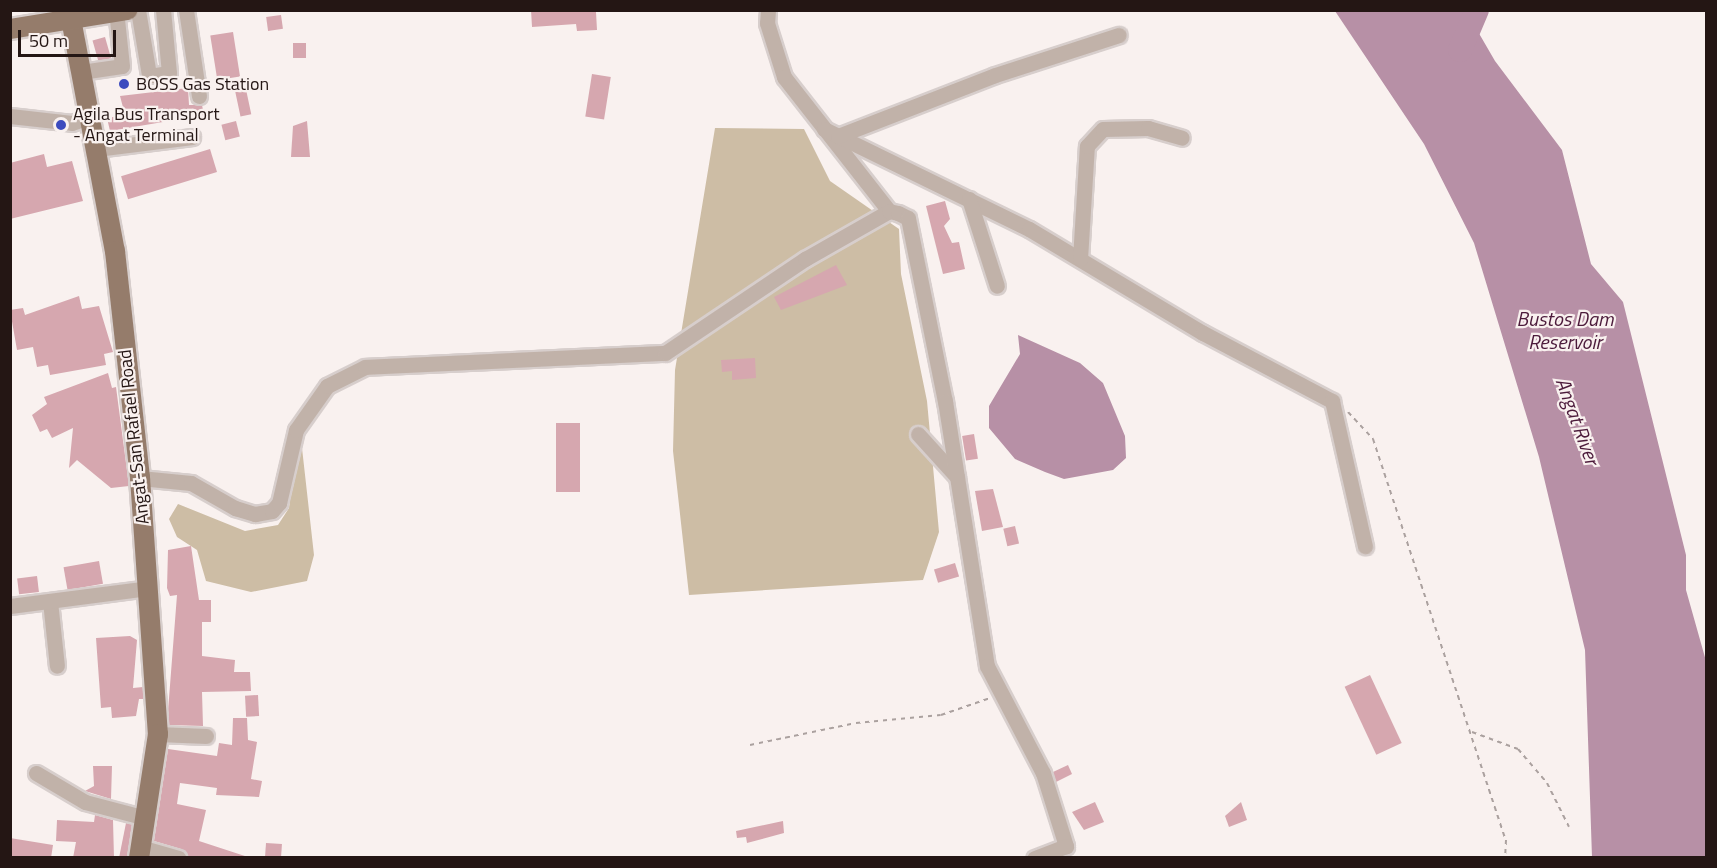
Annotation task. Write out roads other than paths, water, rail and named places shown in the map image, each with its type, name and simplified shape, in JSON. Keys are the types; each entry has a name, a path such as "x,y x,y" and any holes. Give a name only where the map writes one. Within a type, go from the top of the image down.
{"main road":[{"path":"10,29 70,15 120,11"},
{"name":"Angat-San Rafael Road","path":"70,15 116,251 140,478 158,734 139,852"}],"street":[{"path":"138,10 149,75 156,75 169,73 163,10"},
{"path":"186,10 198,96"},
{"path":"768,10 767,23 784,77 889,212 908,218 957,477 987,666 1043,773 1066,846 1034,858"},
{"path":"81,72 122,66 120,11"},
{"path":"838,136 995,75 1119,35"},
{"path":"10,116 72,123 89,117"},
{"path":"1080,259 1087,146 1103,129 1148,128 1182,138"},
{"path":"824,129 969,199 1332,401 1365,546"},
{"path":"96,149 192,137"},
{"path":"969,199 997,286"},
{"path":"140,478 191,483 235,507 255,514 272,512 296,430 327,386 365,367 665,353 693,339 735,302 889,212"},
{"path":"918,434 957,477"},
{"path":"10,606 148,588"},
{"path":"50,601 57,666"},
{"path":"158,734 206,736"},
{"path":"36,773 85,802 146,818"},
{"path":"139,852 178,858"}],"water":[{"name":"Bustos Dam Reservoir","path":"1335,11 1466,11 1495,61 1562,150 1591,264 1623,302 1686,555 1686,590 1706,661 1706,857 1592,857 1585,650 1539,457 1474,243 1424,144"},
{"path":"1018,335 1080,363 1103,383 1125,436 1126,458 1113,470 1064,479 1015,459 989,428 989,406 1020,354"}],"waterway":[{"path":"1460,50 1477,10"}],"place":[{"name":"BOSS Gas Station","path":"124,84"},
{"name":"Agila Bus Transport - Angat Terminal","path":"61,125"}],"water label":[{"name":"Angat River","path":"1578,421"}]}
